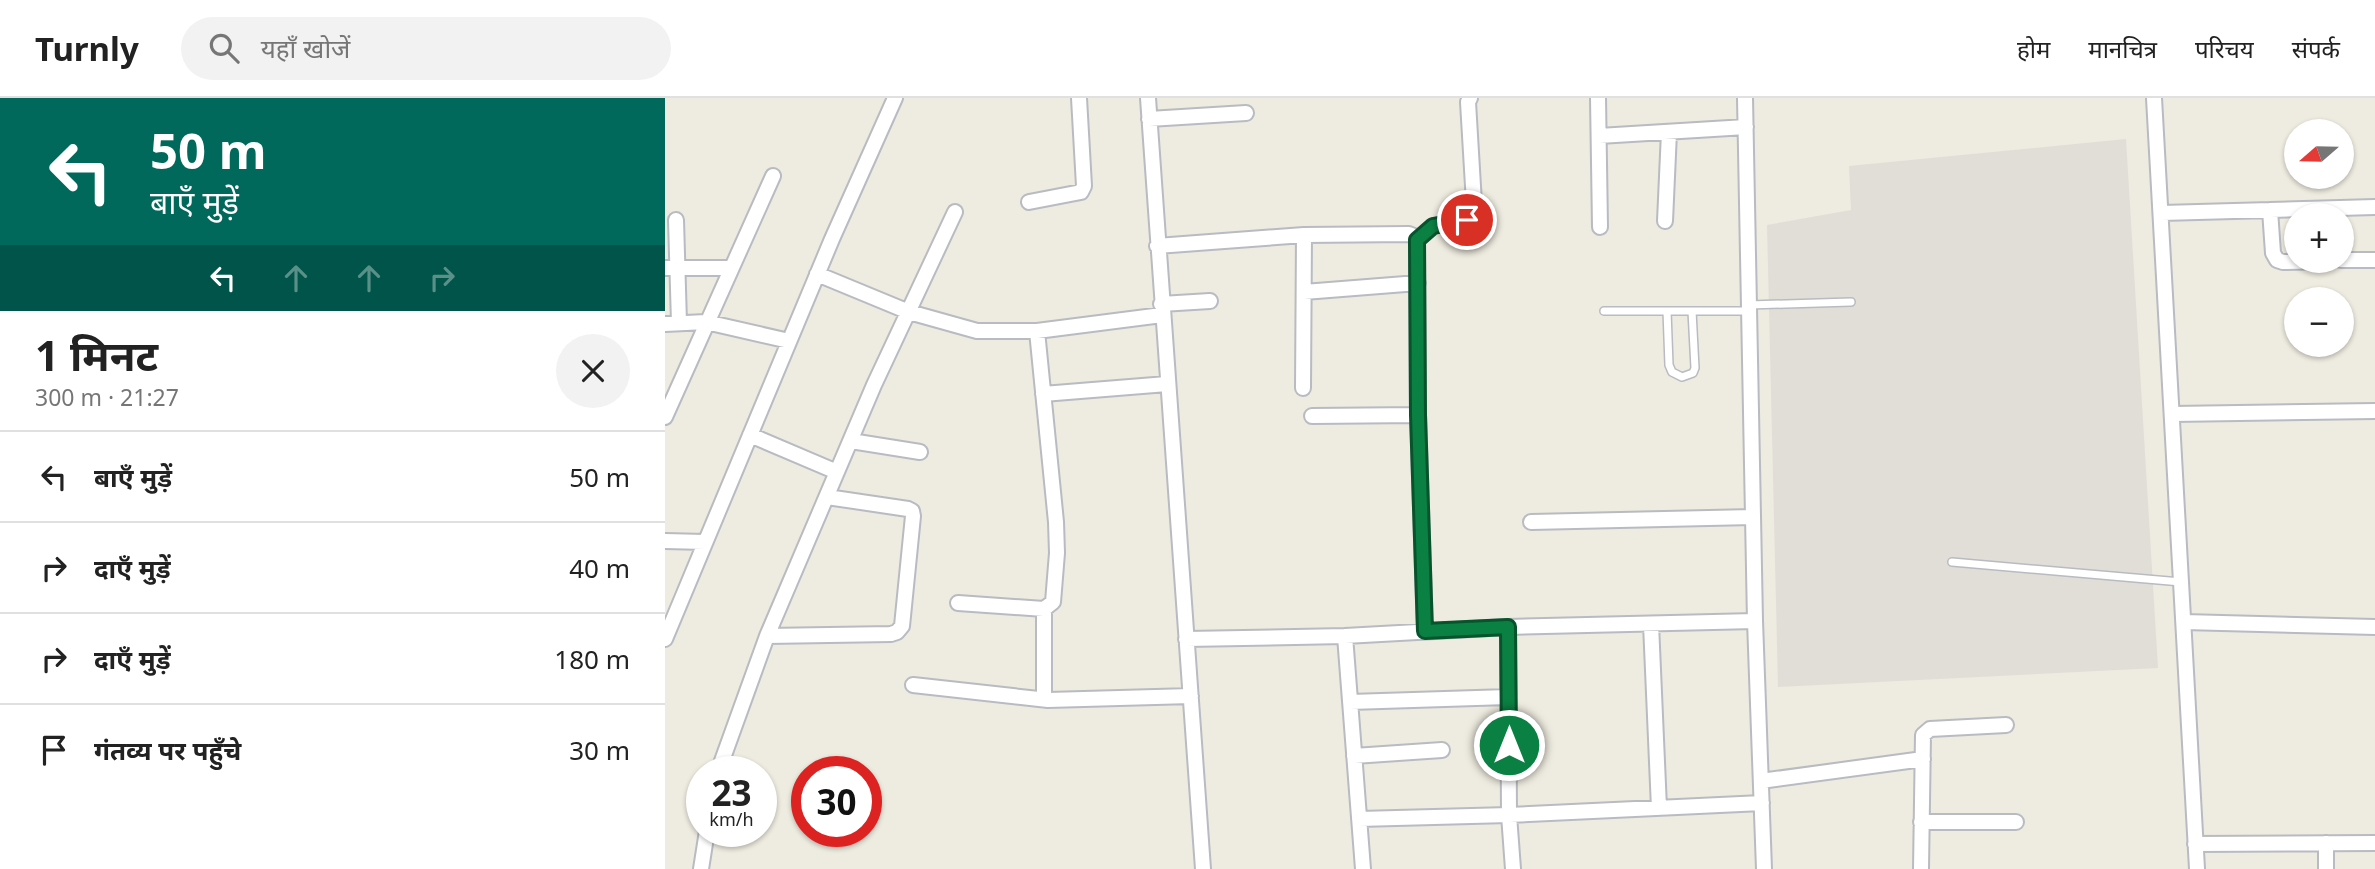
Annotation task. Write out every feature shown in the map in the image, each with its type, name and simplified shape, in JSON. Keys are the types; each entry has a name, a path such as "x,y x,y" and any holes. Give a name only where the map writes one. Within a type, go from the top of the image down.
{"street":[{"path":"665,639 817,275 895,98"},
{"path":"1028,201 1081,192 1084,186 1079,98"},
{"path":"1148,98 1203,869"},
{"path":"1417,240 1433,226 1467,220 1474,203 1468,102 1470,98"},
{"path":"1598,98 1600,227"},
{"path":"1745,98 1755,621 1765,869"},
{"path":"2154,98 2197,869"},
{"path":"1149,119 1246,113"},
{"path":"1599,136 1746,127"},
{"path":"1665,220 1669,132"},
{"path":"665,417 773,176"},
{"path":"2162,213 2375,207"},
{"path":"2270,210 2273,253 2277,260 2284,262"},
{"path":"724,756 767,636 851,441 955,212"},
{"path":"676,220 671,267 672,324 706,322 789,341"},
{"path":"1157,246 1304,235 1409,234 1417,240 1418,415 1425,631"},
{"path":"1303,388 1304,235"},
{"path":"2354,260 2375,260"},
{"path":"671,267 731,268"},
{"path":"817,275 909,312 977,331 1037,331 1210,301"},
{"path":"1304,292 1417,283"},
{"path":"958,603 1044,609 1053,602 1057,553 1056,522 1037,331"},
{"path":"1043,394 1167,384"},
{"path":"2173,414 2375,411"},
{"path":"1312,416 1418,415"},
{"path":"750,435 838,472"},
{"path":"851,441 920,452"},
{"path":"767,636 891,634 902,626 912,511 827,498"},
{"path":"1531,522 1753,517"},
{"path":"665,541 705,542"},
{"path":"1044,609 1044,699"},
{"path":"1186,639 1755,621"},
{"path":"2184,622 2375,627"},
{"path":"1650,624 1659,808"},
{"path":"1508,627 1509,815 1513,869"},
{"path":"1345,635 1363,869"},
{"path":"913,685 1044,699 1191,696"},
{"path":"1350,702 1508,698"},
{"path":"1921,869 1923,735 1930,729 2006,725"},
{"path":"1354,756 1442,750"},
{"path":"1761,781 1923,759"},
{"path":"1359,819 1762,803"},
{"path":"1921,822 2016,822"},
{"path":"2326,843 2326,869"},
{"path":"2195,844 2375,843"},
{"path":"701,869 704,847"}],"lane":[{"path":"1604,311 1692,311 1851,302"},
{"path":"1667,311 1669,365 1672,372 1682,377 1693,373 1695,368 1692,311"},
{"path":"1952,562 2182,582"}],"shaded area":[{"path":"2126,139 2158,668 1778,687 1767,225 1851,210 1849,166"}],"route":[{"path":"1467,220 1433,226 1417,240 1418,415 1425,631 1508,627 1509,745"}]}
